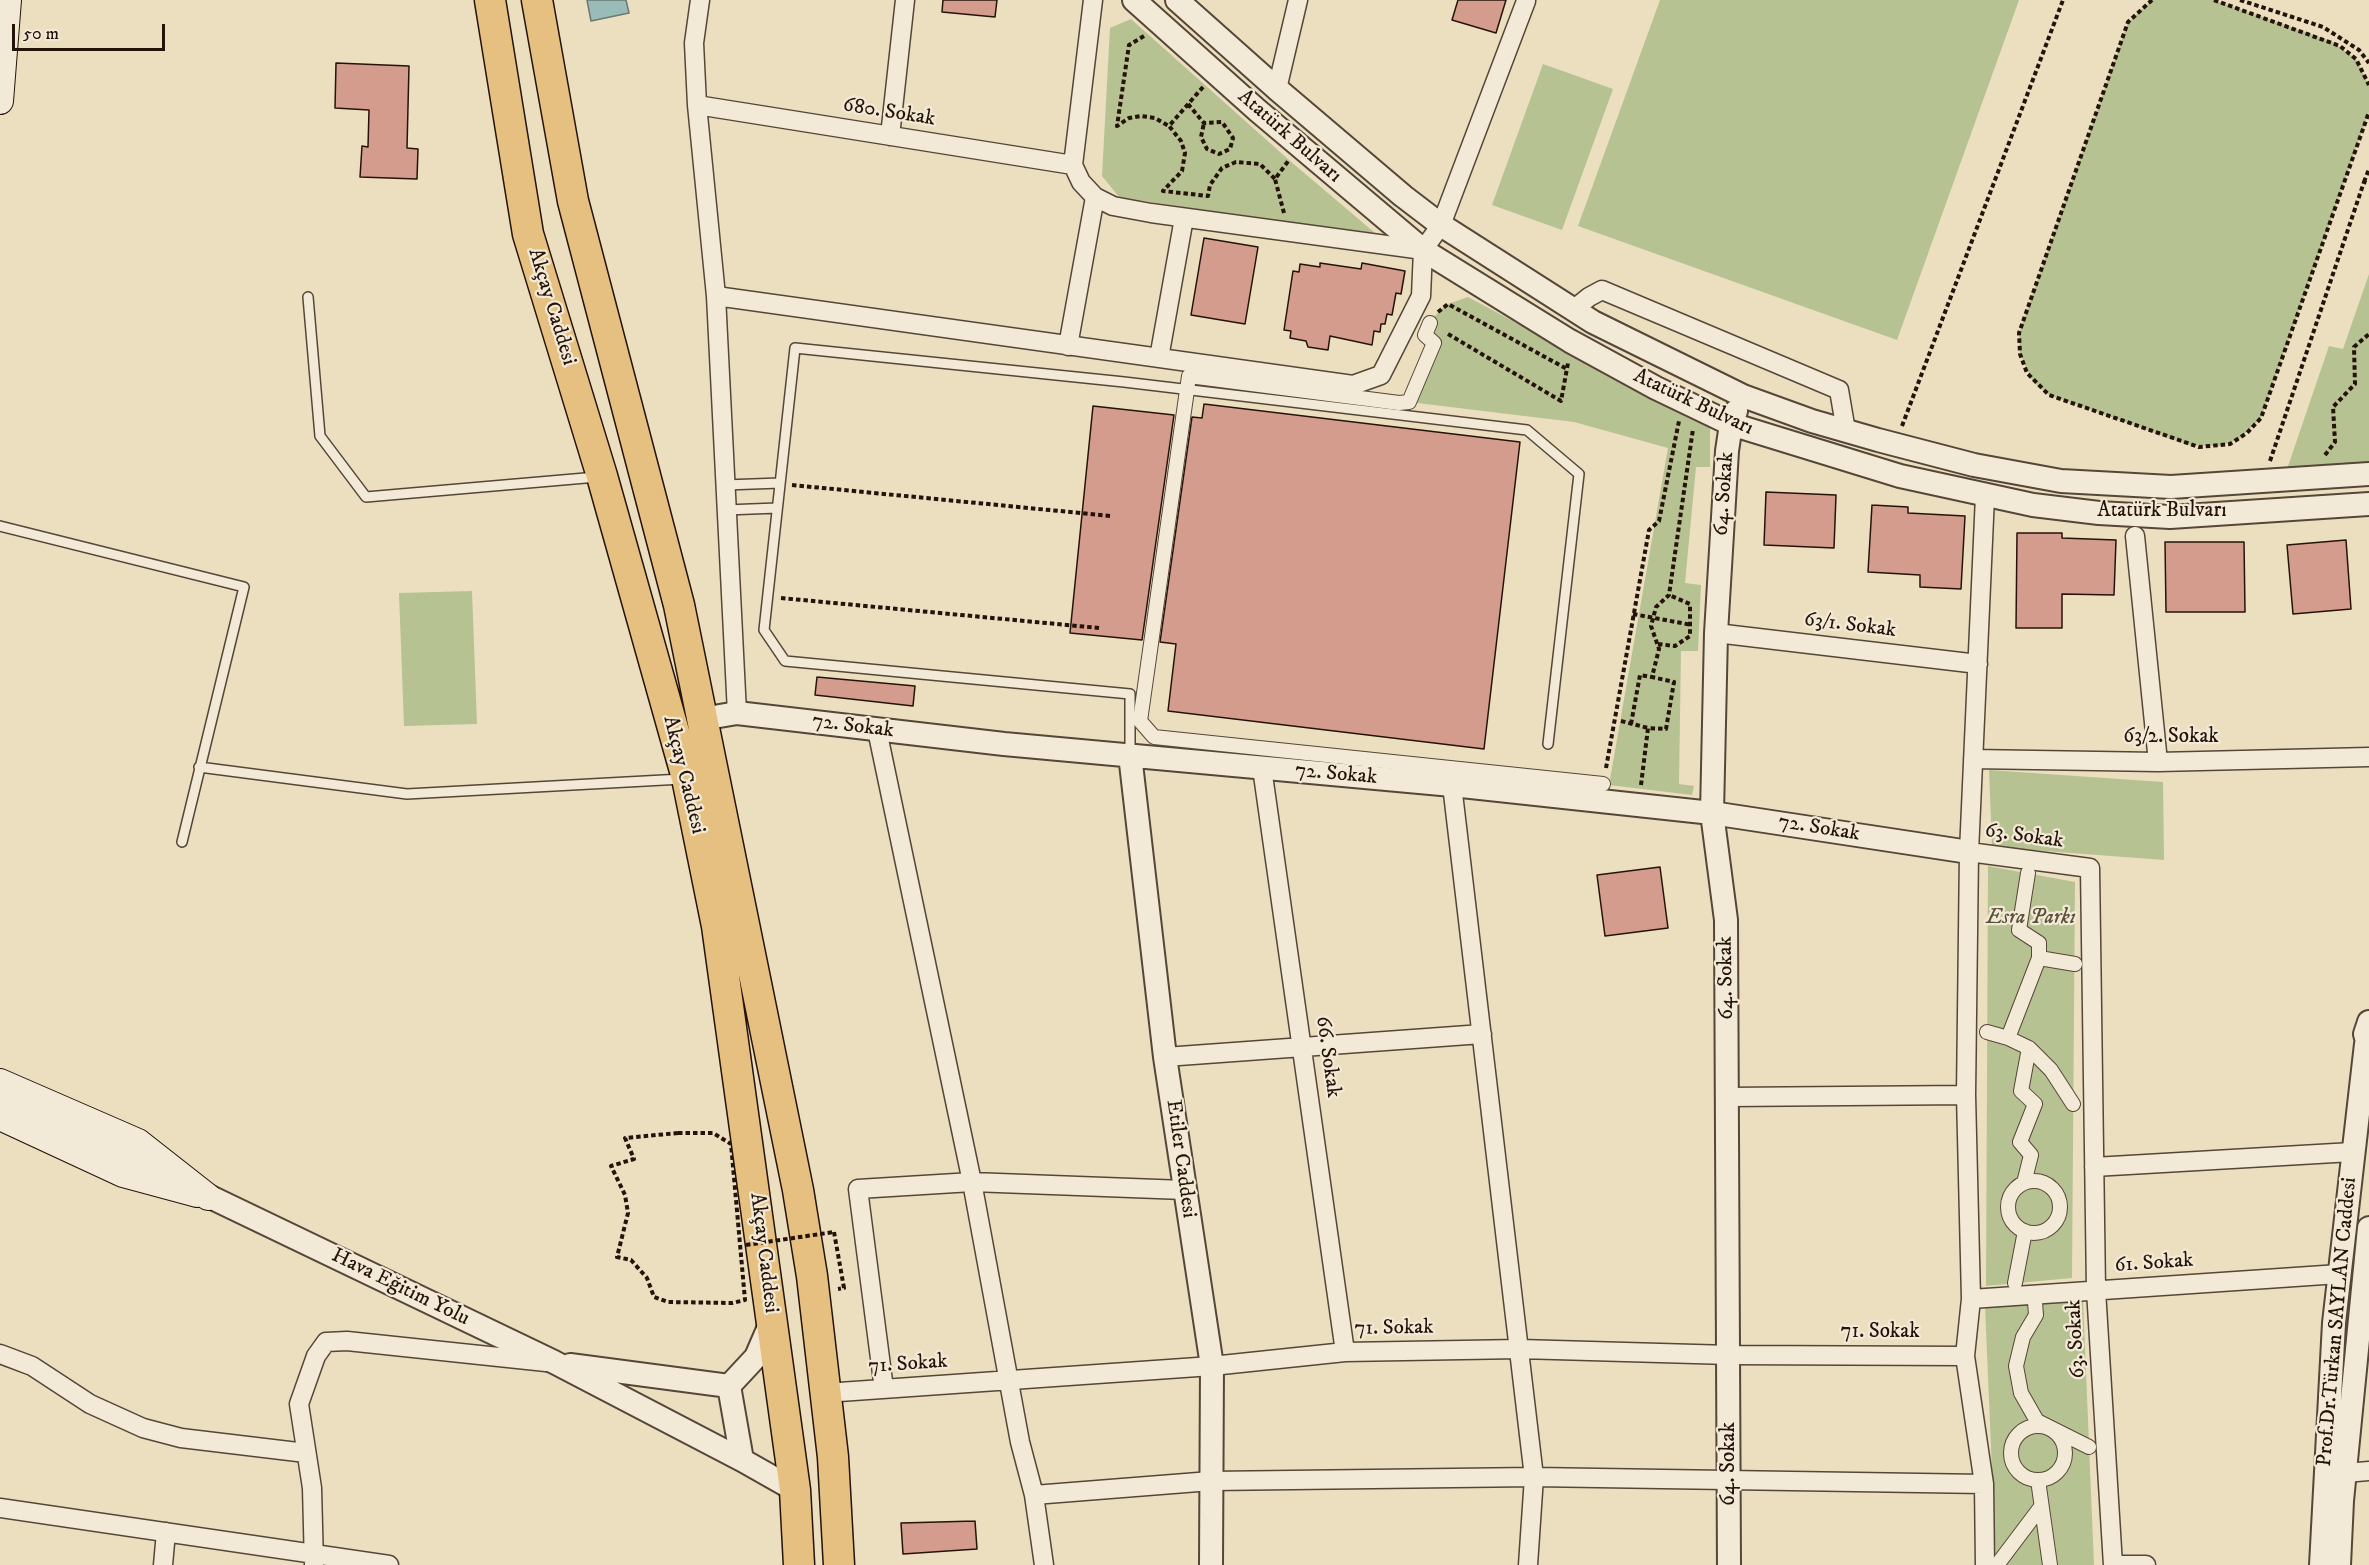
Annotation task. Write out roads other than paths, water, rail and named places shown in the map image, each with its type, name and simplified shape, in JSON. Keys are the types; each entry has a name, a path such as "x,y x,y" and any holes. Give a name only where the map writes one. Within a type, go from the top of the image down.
{"highway":[{"name":"Akçay Caddesi","path":"490,0 528,234 602,476 687,778 719,938 795,1490 799,1565"},
{"name":"Akçay Caddesi","path":"537,0 573,201 642,472 663,539 798,1190 812,1276 833,1457 839,1565"}],"main road":[{"path":"0,101 8,0"},
{"path":"0,1082 138,1142 208,1197"},
{"path":"0,1117 123,1174 208,1197"}],"street":[{"path":"700,0 694,43 697,105 716,296 737,713"},
{"path":"890,136 905,0"},
{"path":"1093,0 1073,165 1081,182 1095,197 1113,206 1184,218 1424,250"},
{"name":"Atatürk Bulvarı","path":"1134,0 1257,110 1424,250 1570,341 1731,424 1900,476 1985,496 2099,513 2170,517 2369,503"},
{"name":"Atatürk Bulvarı","path":"1178,0 1277,89 1403,196 1441,225 1573,310 1663,358 1743,396 1889,443 1974,465 2061,481 2171,487 2368,474"},
{"path":"1277,89 1298,0"},
{"path":"716,296 1353,385 1381,375 1421,296 1424,250 1441,225 1526,1"},
{"name":"680. Sokak","path":"697,105 1073,165"},
{"path":"1068,346 1095,197"},
{"path":"1159,358 1184,218"},
{"path":"1573,310 1602,290 1839,390 1846,431"},
{"path":"1431,323 1425,335 1434,343 1409,402 1399,403 1189,376 1140,721 1154,737 1603,784"},
{"name":"64. Sokak","path":"1730,1565 1726,920 1712,813 1716,631 1731,424 1743,396"},
{"path":"2368,474 2369,503"},
{"path":"1969,852 1985,496"},
{"path":"2135,536 2158,762"},
{"name":"63/1. Sokak","path":"1716,631 1978,664"},
{"name":"72. Sokak","path":"702,719 737,713 1004,744 1452,785 1712,813 1969,852"},
{"path":"877,730 972,1182 1011,1380 1020,1442 1034,1495 1044,1565"},
{"name":"Etiler Caddesi","path":"1130,754 1165,1057 1212,1366 1211,1565"},
{"name":"63/2. Sokak","path":"1973,759 2158,762 2369,757"},
{"name":"66. Sokak","path":"1262,768 1345,1352"},
{"path":"1452,785 1534,1477 1528,1565"},
{"name":"63. Sokak","path":"1984,1565 1984,1484 1965,1356 1971,1299 1966,1095 1969,852 2090,868 2096,1290 2113,1565"},
{"path":"2008,1038 2039,958 2039,943 2019,930 2028,873"},
{"path":"2039,958 2074,964"},
{"path":"1987,1032 2008,1038 2029,1048 2051,1070 2073,1104"},
{"path":"1165,1057 1482,1034"},
{"name":"Prof.Dr.Türkan SAYLAN Caddesi","path":"2321,1565 2334,1323 2352,1152 2368,1039"},
{"path":"2024,1183 2031,1155 2020,1142 2035,1104 2021,1091 2029,1048"},
{"path":"1728,1097 1966,1095"},
{"name":"Hava Eğitim Yolu","path":"0,1096 554,1362 795,1490"},
{"path":"2094,1167 2352,1152"},
{"path":"884,1389 858,1189 972,1182 1184,1190"},
{"path":"2042,1182 2050,1187 2059,1200 2060,1208 2055,1223 2049,1229 2041,1232 2025,1231 2011,1220 2008,1203 2017,1188 2024,1183 2042,1182"},
{"path":"2015,1283 2025,1231"},
{"name":"Prof.Dr.Türkan SAYLAN Caddesi","path":"2339,1565 2345,1473 2368,1243"},
{"name":"61. Sokak","path":"1971,1299 2339,1274"},
{"path":"2034,1302 2036,1315 2023,1337 2016,1366 2021,1393 2037,1421 2046,1428 2060,1437 2066,1454 2060,1470 2053,1477 2038,1480 2026,1478 2013,1465 2011,1446 2021,1431 2038,1426 2046,1428 2089,1447"},
{"path":"729,1386 756,1357 772,1320"},
{"path":"314,1560 312,1488 299,1404 316,1356 326,1342 347,1341 554,1362 729,1386"},
{"name":"71. Sokak","path":"825,1393 1212,1366 1345,1352 1520,1348 1730,1355 1965,1356"},
{"path":"0,1354 32,1366 90,1404 143,1428 181,1438 306,1453"},
{"path":"729,1386 742,1460"},
{"path":"2345,1473 2369,1471"},
{"path":"1034,1495 1211,1481 1534,1477 1984,1484"},
{"path":"2038,1480 2040,1508 2050,1565"},
{"path":"0,1508 166,1532 314,1560 389,1565"},
{"path":"1997,1565 2040,1508"},
{"path":"163,1565 166,1532"},
{"path":"2113,1565 2145,1565"}],"lane":[{"path":"308,297 320,436 366,497 602,476"},
{"path":"1130,754 1130,694 785,661 764,630 795,348 1187,390 1527,430 1580,474 1548,744"},
{"path":"725,485 780,483"},
{"path":"726,510 777,508"},
{"path":"0,526 244,587 182,843"},
{"path":"199,767 407,794 687,778"}],"water":[{"path":"587,0 626,0 629,13 591,21"}],"park label":[{"name":"Esra Parkı","path":"2031,919"}]}
